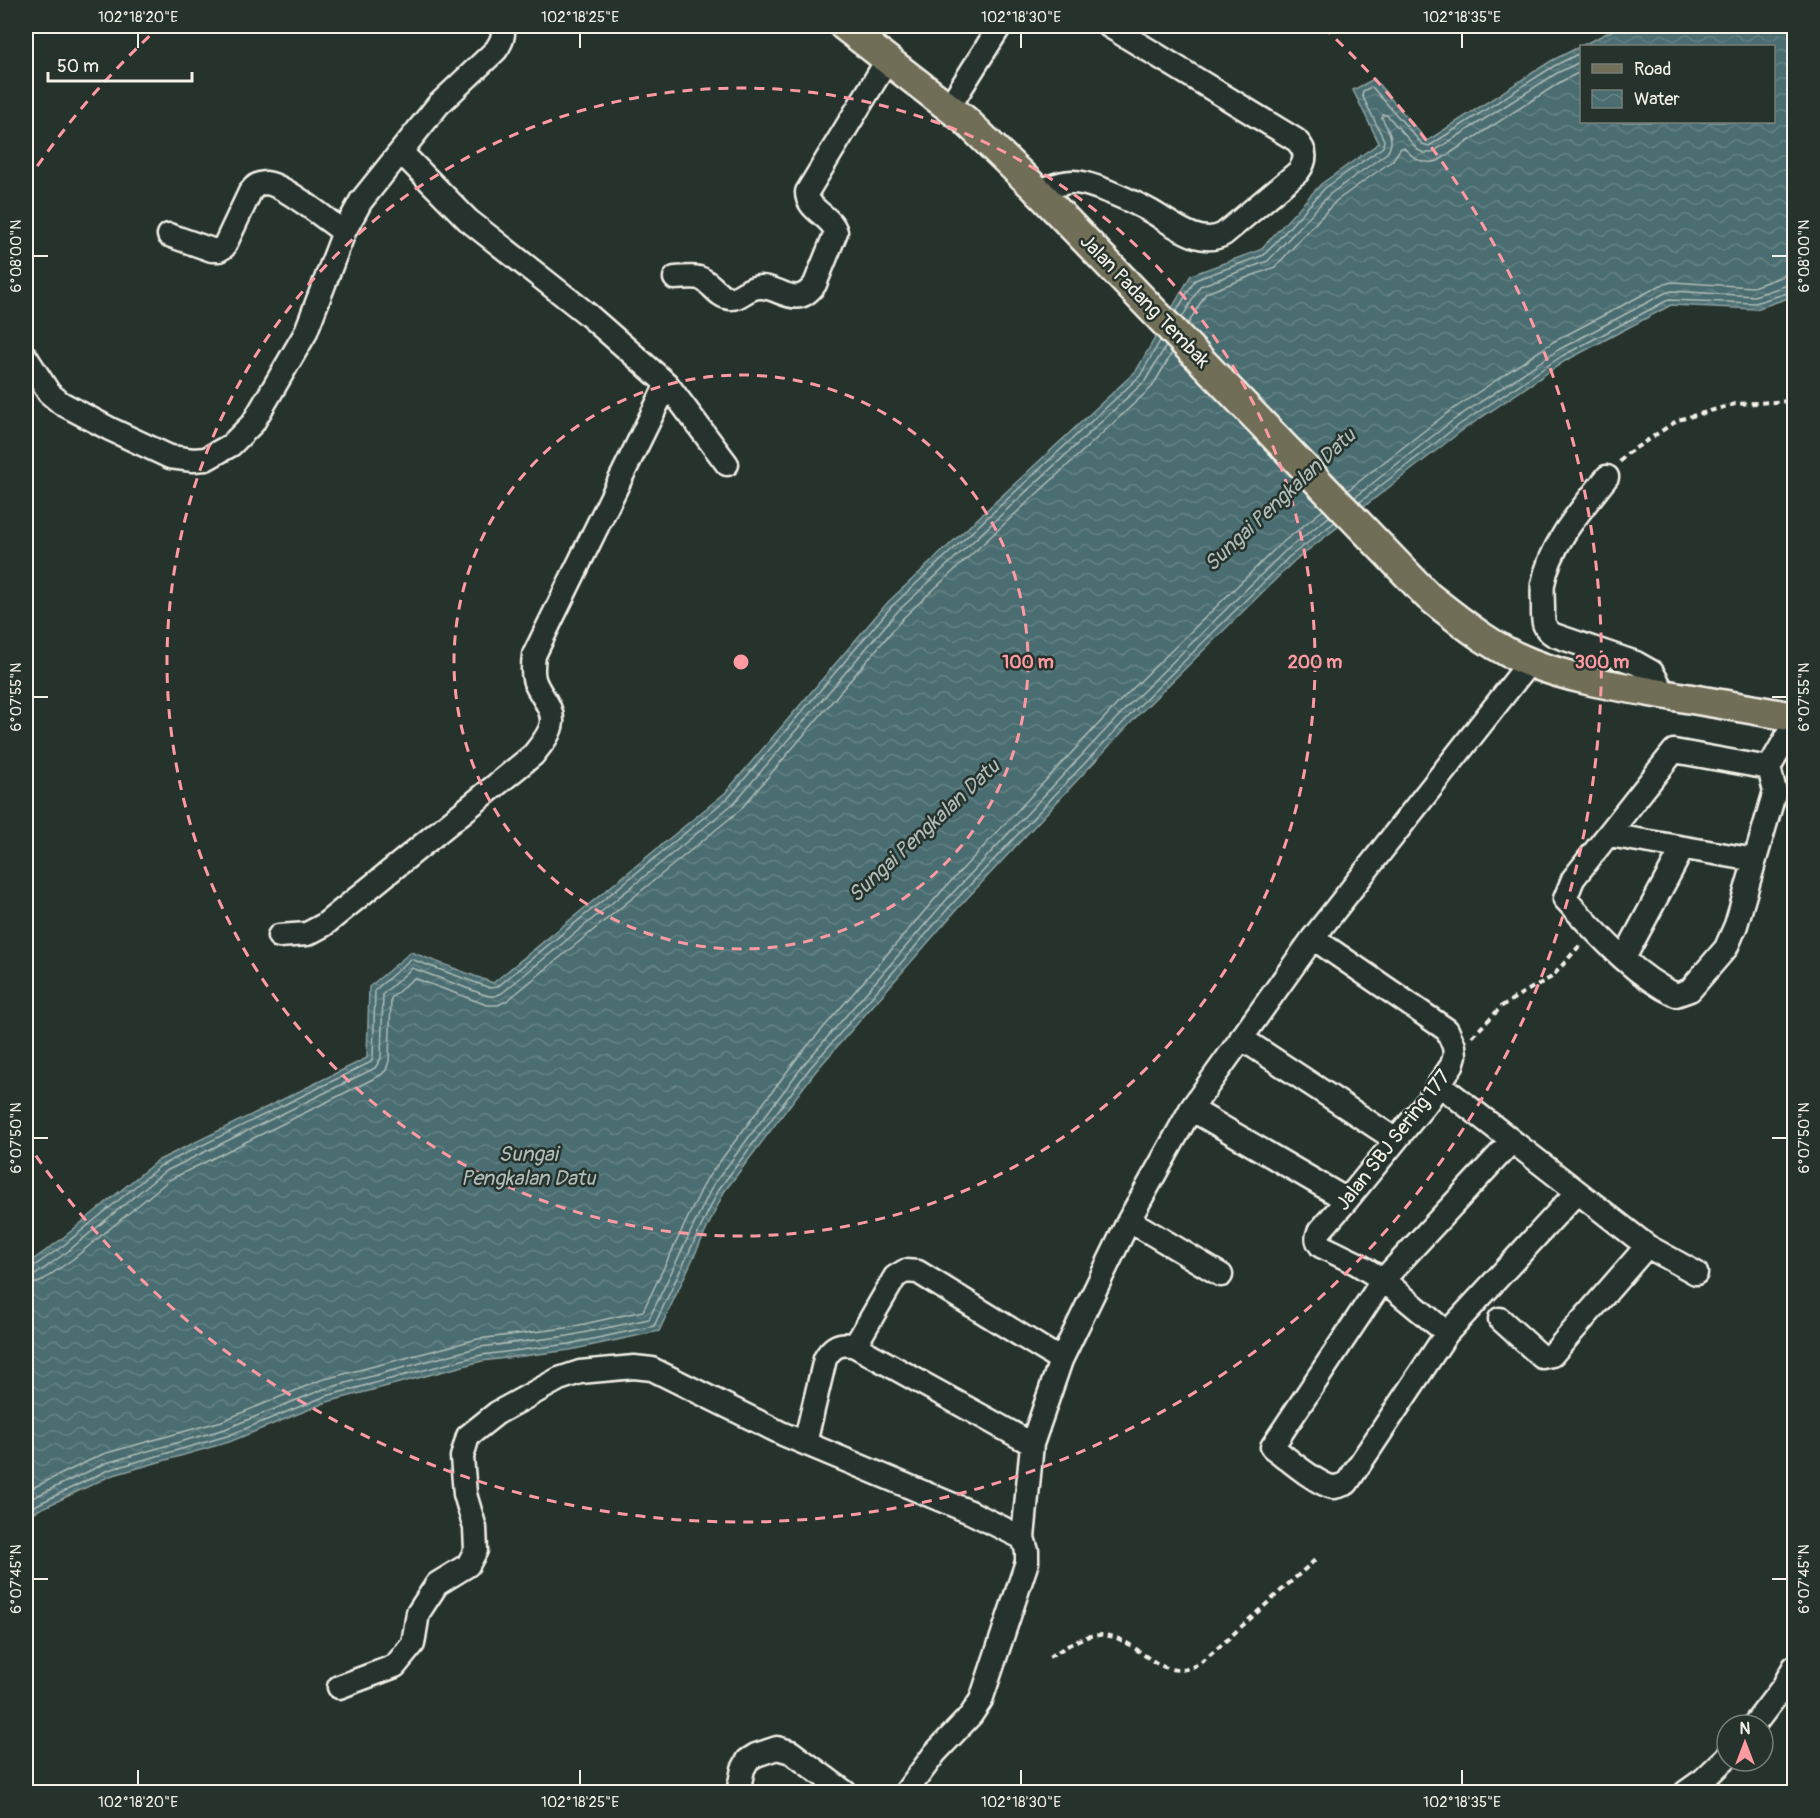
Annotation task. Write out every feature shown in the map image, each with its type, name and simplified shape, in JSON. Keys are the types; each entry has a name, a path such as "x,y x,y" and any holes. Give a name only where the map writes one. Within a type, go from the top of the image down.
{"main road":[{"name":"Jalan Padang Tembak","path":"844,26 965,120 1048,201 1428,596 1471,630 1529,663"},
{"path":"1529,663 1572,676 1794,717"}],"street":[{"path":"26,357 49,393 61,403 170,457 206,459 231,445 253,423 306,334 344,232 361,201 438,105 496,50 502,42 503,26"},
{"path":"949,107 1000,26"},
{"path":"1048,201 1072,181 1090,185 1152,212 1183,232 1215,238 1224,234 1304,165 1306,155 1303,147 1296,140 1109,26"},
{"path":"675,278 701,279 722,295 732,298 757,287 766,287 792,297 811,290 836,232 830,221 809,202 807,192 888,60"},
{"path":"400,152 468,220 586,313 667,384 727,464"},
{"path":"169,235 212,250 219,250 224,247 250,192 255,186 265,183 278,186 344,232"},
{"path":"279,936 307,934 324,925 533,755 544,740 552,723 550,708 534,681 532,670 534,655 667,384"},
{"path":"1607,477 1567,527 1551,559 1543,585 1543,624 1547,631 1554,635 1636,663 1652,672 1665,694"},
{"path":"906,1792 935,1753 971,1715 981,1700 1027,1563 1027,1551 1023,1538 1032,1444 1062,1360 1129,1220 1191,1109 1241,1038 1313,938 1529,663"},
{"path":"1769,768 1674,751 1573,879 1565,899 1624,958 1660,987 1676,995 1690,990 1726,948 1736,925 1775,791 1769,768 1794,724"},
{"path":"1609,835 1755,860"},
{"path":"1624,958 1683,848"},
{"name":"Jalan SBJ Sering 177","path":"1313,938 1447,1030 1454,1046 1455,1055 1452,1065 1428,1101 1317,1237 1322,1246 1383,1280"},
{"path":"1241,1038 1396,1140"},
{"path":"1439,1084 1647,1246 1696,1273"},
{"path":"1191,1109 1347,1200"},
{"path":"1512,1141 1383,1280 1272,1447 1326,1485 1333,1487 1347,1483 1447,1333 1577,1192"},
{"path":"1129,1220 1221,1275"},
{"path":"1500,1319 1542,1357 1552,1355 1647,1246"},
{"path":"855,1346 895,1277 905,1271 918,1272 1062,1360"},
{"path":"1383,1280 1447,1333"},
{"path":"805,1443 825,1359 837,1345 846,1343 1032,1444"},
{"path":"339,1687 395,1666 413,1644 418,1613 437,1584 468,1565 476,1550 475,1528 465,1494 462,1457 468,1436 497,1413 559,1379 580,1372 634,1367 652,1370 783,1434 970,1512 1023,1538"},
{"path":"1763,1713 1783,1687 1794,1667"},
{"path":"738,1792 743,1769 748,1760 777,1748 791,1752 825,1785 845,1792"},
{"path":"1686,1792 1715,1768"}],"path":[{"path":"1607,477 1625,455 1678,420 1736,404 1794,401"},
{"path":"1455,1055 1502,1006 1552,977 1594,930"},
{"path":"1049,1657 1084,1637 1108,1635 1164,1668 1190,1669 1209,1656 1316,1559"}],"water":[{"name":"Sungai Pengkalan Datu","path":"1621,26 1794,26 1794,296 1756,309 1671,305 1565,361 1460,432 1294,561 1138,715 958,908 815,1072 724,1192 659,1331 570,1350 482,1361 327,1402 229,1442 110,1476 26,1516 26,1265 157,1161 367,1058 369,987 411,952 493,983 725,793 888,602 1136,371 1191,275 1260,250 1321,184 1379,143 1353,90 1374,79 1427,141 1551,61 1580,46 1580,123 1775,123 1775,45 1583,45"}]}
